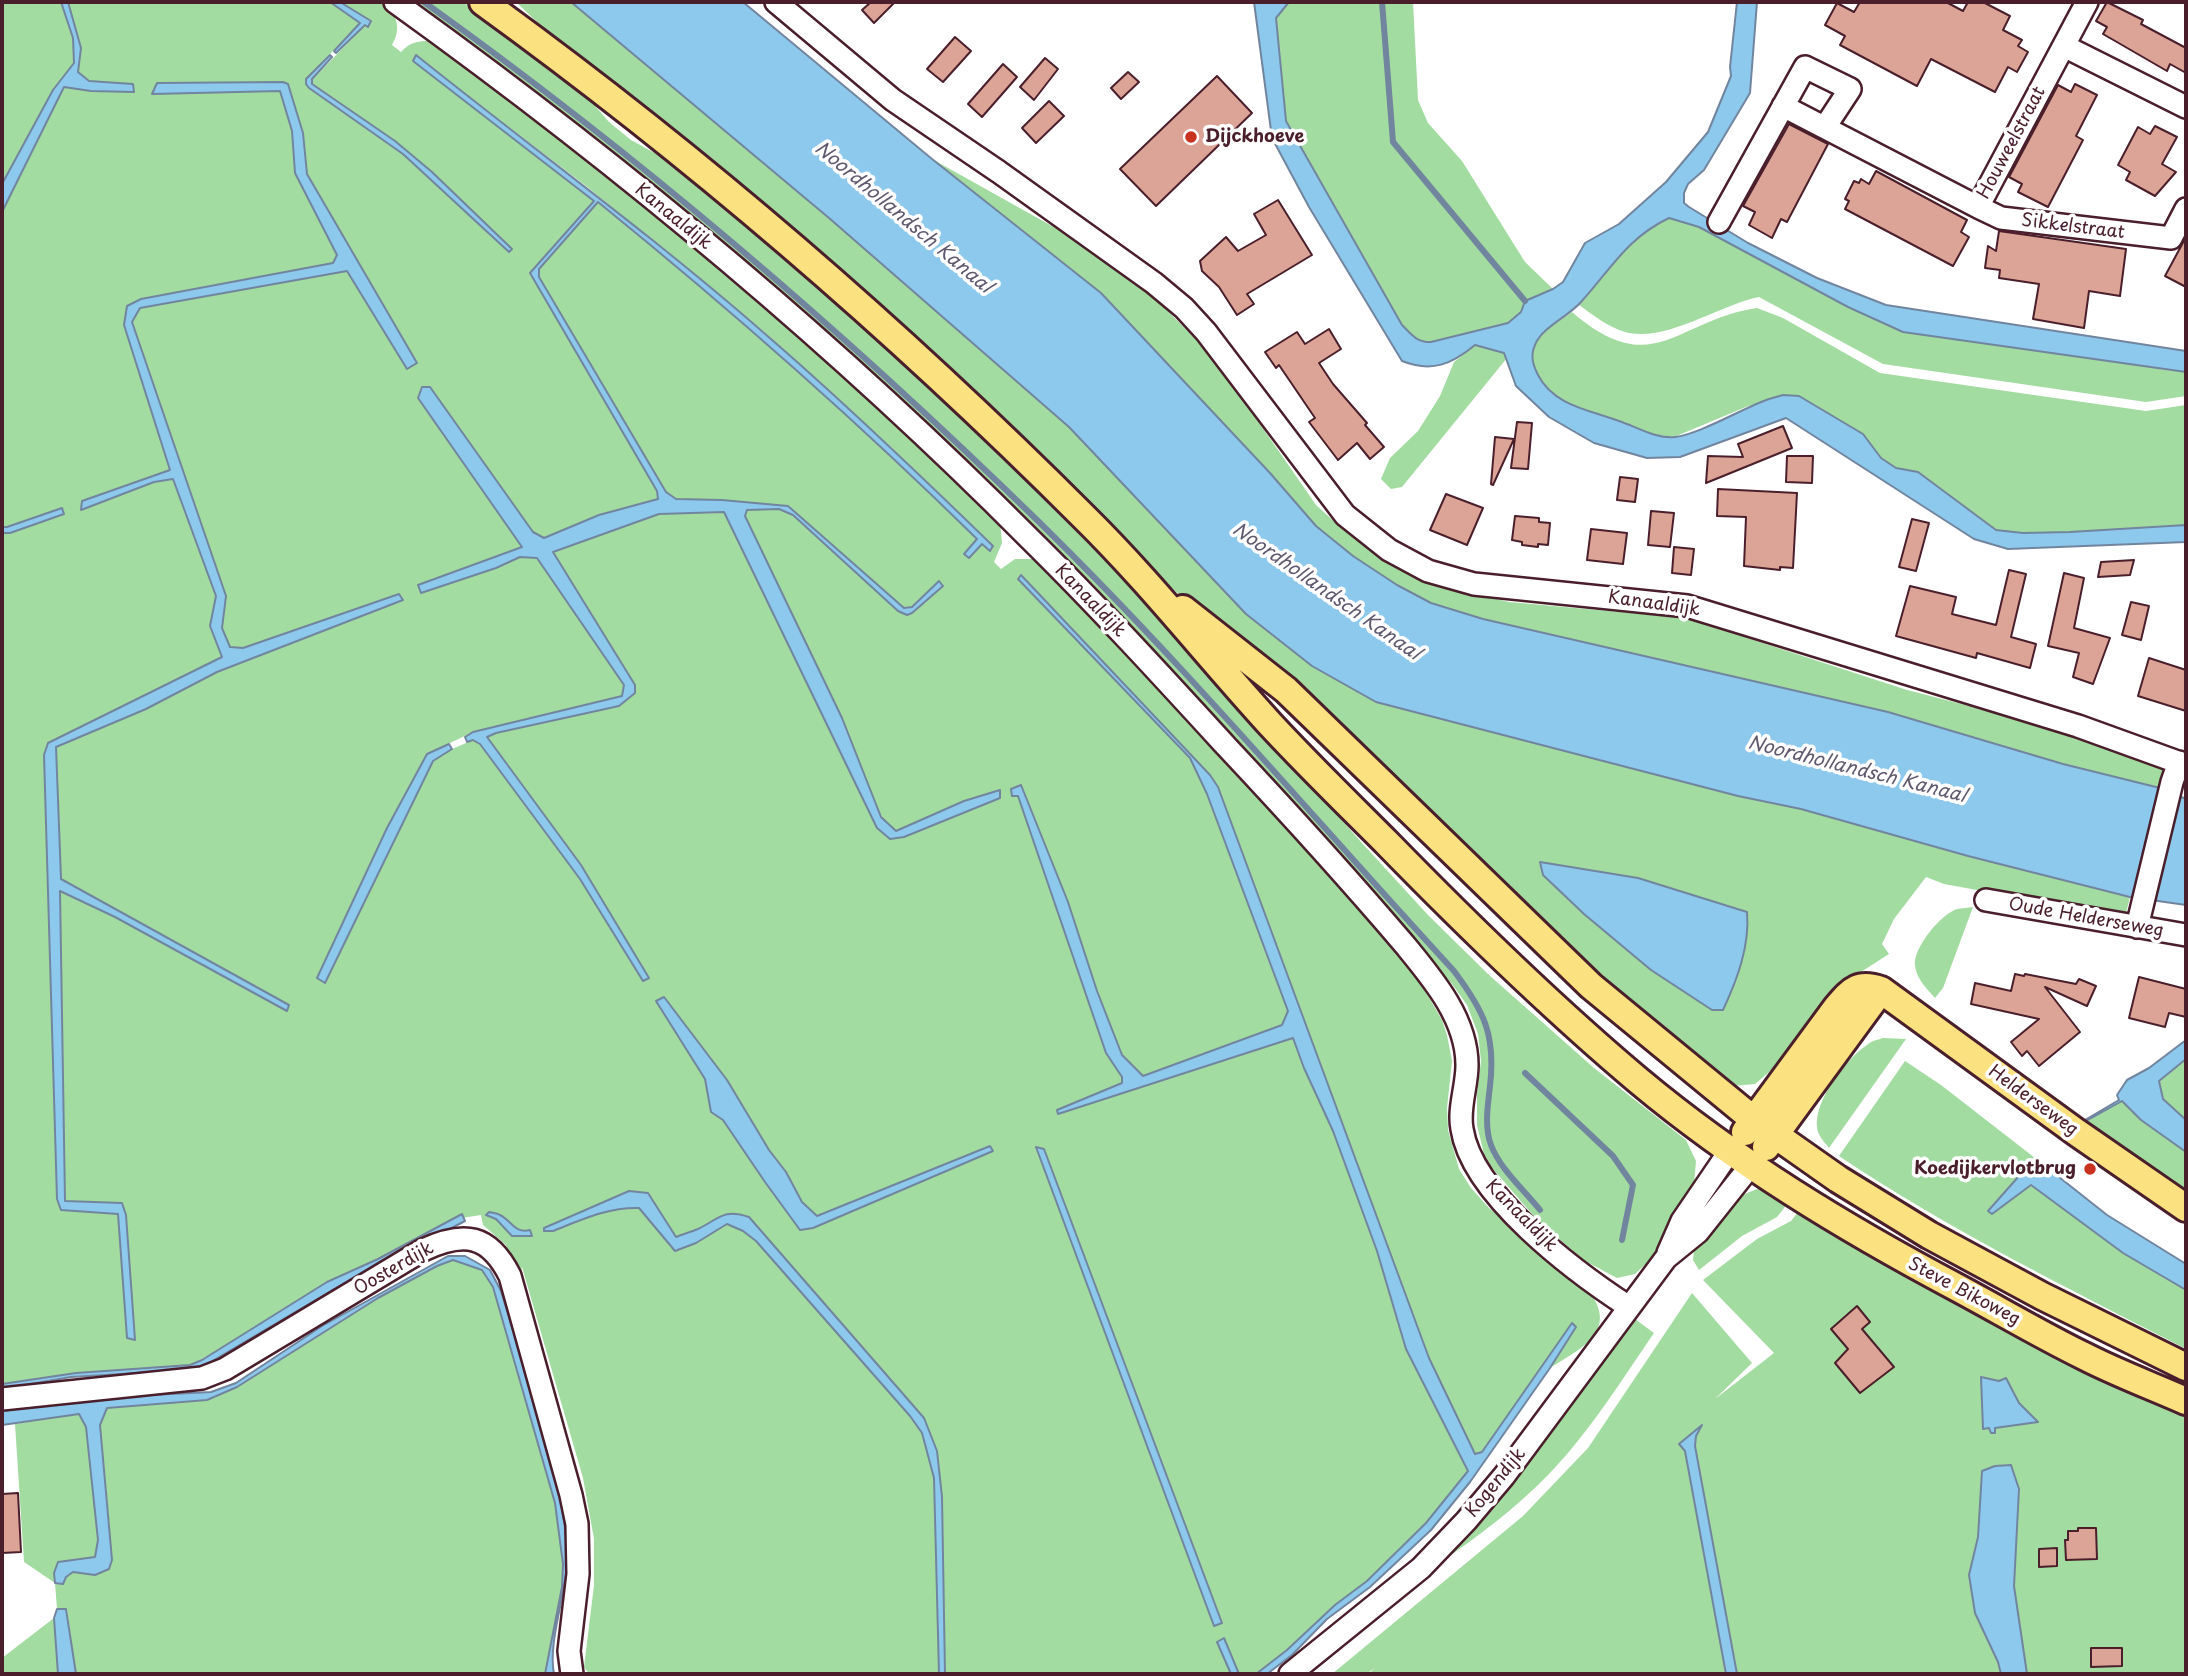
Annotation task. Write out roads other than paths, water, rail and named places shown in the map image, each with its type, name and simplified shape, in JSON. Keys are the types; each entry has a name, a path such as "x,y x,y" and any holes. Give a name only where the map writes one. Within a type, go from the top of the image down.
{"main road":[{"path":"483,2 633,115 803,255 895,337 1144,578 1205,652 1277,731 1464,921 1574,1024 1641,1082 1742,1157 1765,1128 1591,986 1286,690 1144,578"},
{"name":"Helderseweg","path":"1765,1128 1881,990 2076,1132 2186,1208"},
{"name":"Steve Bikoweg","path":"1765,1128 1838,1179 1941,1241 2042,1296 2186,1367"},
{"name":"Steve Bikoweg","path":"1742,1157 1800,1197 1895,1254 2087,1358 2186,1401"}],"street":[{"name":"Kanaaldijk","path":"395,2 506,83 609,165 710,246 813,335 1027,535 1116,628 1349,879 1423,967 1457,1020 1464,1041 1467,1064 1461,1128 1468,1152 1479,1173 1493,1192 1548,1246 1629,1307"},
{"name":"Kanaaldijk","path":"776,2 893,100 1075,226 1184,308 1206,332 1345,515 1389,550 1428,571 1474,584 1687,606 2078,726 2179,770"},
{"name":"Houweelstraat","path":"1783,106 1978,207 2087,2"},
{"path":"2064,46 2186,107"},
{"path":"1719,222 1805,67 1850,89 1825,127"},
{"name":"Sikkelstraat","path":"1978,207 2001,218 2171,238 2186,209"},
{"path":"2139,919 2179,770"},
{"name":"Oude Helderseweg","path":"1986,900 2139,919 2186,935"},
{"name":"Kogendijk","path":"1290,1674 1421,1568 1466,1521 1504,1476 1666,1258 1682,1221 1742,1157"},
{"name":"Oosterdijk","path":"2,1399 202,1378 225,1369 430,1247 447,1240 475,1239 494,1251 510,1276 571,1495 579,1549 569,1651 572,1674"}],"water":[{"path":"61,2 68,2 81,48 78,72 89,81 133,84 134,92 64,87 2,212 2,184 53,90 74,63 73,38"},
{"path":"330,2 340,2 371,21 368,27 365,25 336,53 334,51 360,23"},
{"name":"Noordhollandsch Kanaal","path":"571,2 743,2 932,159 1101,293 1270,473 1316,526 1353,556 1397,585 1431,603 1483,619 1888,712 2063,764 2160,788 2186,799 2186,905 2130,897 1968,856 1801,809 1738,796 1376,702 1312,666 1246,614 1069,427 829,218"},
{"path":"1254,2 1289,2 1276,18 1286,121 1402,325 1418,339 1431,342 1508,323 1521,312 1525,301 1563,282 1585,243 1619,224 1666,182 1708,132 1731,76 1737,2 1757,2 1750,93 1704,170 1688,184 1684,203 1748,243 1817,278 1886,305 2186,351 2186,372 1903,332 1848,307 1699,227 1669,218 1642,235 1620,255 1581,302 1538,339 1533,349 1533,360 1545,385 1553,394 1574,406 1668,437 1697,431 1769,399 1783,395 1799,396 1863,434 1881,458 1896,468 1918,472 1996,530 2023,533 2070,532 2186,525 2186,542 2008,549 1974,539 1786,418 1680,457 1647,458 1594,443 1549,417 1516,386 1504,353 1475,345 1441,365 1413,365 1402,361 1309,207 1272,138"},
{"path":"330,55 332,57 312,79 312,84 395,141 432,172 512,249 509,252 403,154 309,88 306,79"},
{"path":"416,55 722,297 851,411 993,546 990,551 982,544 969,558 964,554 977,539 792,366 598,202 539,269 539,277 666,492 676,499 788,506 904,608 912,607 939,581 943,586 907,615 898,611 793,515 779,509 747,510 745,516 842,718 881,817 896,831 964,801 1000,790 1000,798 904,837 890,839 877,828 724,512 659,514 553,552 635,685 635,693 619,706 487,737 581,865 649,978 643,981 580,879 480,744 473,740 467,742 465,737 473,732 622,696 624,685 537,558 520,557 496,568 421,593 418,585 522,547 418,398 422,387 430,387 533,532 544,538 599,515 658,499 657,491 530,273 594,201 413,61"},
{"path":"157,83 288,84 303,133 307,174 417,363 407,369 347,271 140,308 132,322 226,596 222,628 230,647 243,648 399,594 403,600 217,672 146,709 56,747 61,879 289,1005 287,1011 115,917 60,891 65,1201 122,1203 126,1215 135,1340 127,1338 118,1214 61,1210 57,1199 44,755 48,743 222,657 210,626 216,596 173,479 154,482 81,510 82,501 170,470 124,325 127,306 141,299 333,263 337,255 295,173 292,131 280,91 152,94"},
{"path":"62,508 64,514 10,533 2,533 2,527"},
{"path":"1021,575 1210,775 1218,787 1429,1358 1475,1454 1482,1452 1572,1323 1576,1327 1470,1482 1431,1530 1370,1587 1327,1619 1292,1655 1267,1674 1256,1674 1287,1650 1335,1605 1367,1581 1426,1523 1468,1471 1406,1349 1377,1251 1333,1131 1293,1038 1058,1114 1057,1110 1122,1083 1122,1077 1106,1053 1018,796 1012,796 1011,789 1021,785 1068,902 1097,991 1122,1055 1143,1076 1282,1025 1288,1011 1207,794 1190,758 1018,579"},
{"path":"449,744 452,749 433,761 325,983 317,978 387,828 427,754"},
{"path":"1540,862 1638,878 1747,912 1741,962 1723,1010 1712,1010 1651,970 1584,914 1543,875"},
{"path":"664,997 727,1080 802,1202 817,1216 990,1146 993,1151 813,1228 800,1230 723,1120 711,1112 705,1079 656,1001"},
{"path":"2186,1040 2186,1059 2159,1081 2163,1099 2186,1120 2186,1152 2141,1120 2122,1101 2085,1120 2119,1100 2117,1095 2127,1080 2149,1068"},
{"path":"1036,1147 1044,1149 1222,1623 1214,1626"},
{"path":"2035,1158 2107,1215 2186,1264 2186,1290 2123,1253 2031,1185 1992,1214 1988,1211"},
{"path":"629,1191 648,1193 676,1237 727,1214 749,1217 924,1418 937,1451 942,1497 945,1674 939,1674 934,1478 922,1433 756,1241 743,1231 727,1224 696,1243 675,1251 639,1208 628,1208 606,1212 553,1231 544,1231 544,1228"},
{"path":"489,1212 500,1215 521,1230 530,1230 532,1236 512,1236 496,1219 486,1215"},
{"path":"462,1214 465,1221 331,1291 204,1366 175,1371 71,1377 2,1389 2,1384 76,1373 190,1365 327,1282 378,1259"},
{"path":"448,1256 465,1256 490,1270 501,1291 549,1449 567,1546 565,1579 553,1645 554,1674 545,1674 562,1587 563,1564 555,1503 493,1287 482,1270 453,1260 378,1298 237,1387 207,1400 107,1408 100,1425 112,1560 109,1569 95,1575 73,1572 66,1577 63,1584 55,1583 54,1573 58,1562 95,1557 98,1540 86,1427 79,1414 2,1425 2,1410 88,1398 211,1392 236,1383 322,1326"},
{"path":"1981,1377 1999,1381 2006,1378 2019,1403 2038,1422 1995,1428 1995,1433 1991,1433 1989,1428 1983,1429"},
{"path":"1702,1425 1696,1436 1695,1446 1737,1674 1726,1674 1685,1451 1679,1444"},
{"path":"2011,1465 2019,1489 2014,1586 2027,1674 2001,1674 1975,1613 1969,1575 1978,1537 1982,1471 1995,1466"},
{"path":"57,1609 66,1609 76,1674 58,1674 54,1618"},
{"path":"1224,1638 1239,1674 1231,1674 1217,1642"}],"waterway":[{"path":"424,2 505,61 664,185 817,316 966,451 1038,521 1197,687 1464,985 1486,1024 1489,1038 1491,1068 1487,1123 1491,1145 1506,1171 1540,1210"},
{"path":"1382,2 1393,142 1525,301"},
{"path":"1525,1073 1613,1156 1633,1185 1622,1240"}],"place":[{"name":"Dijckhoeve","path":"1191,137"},
{"name":"Koedijkervlotbrug","path":"2090,1169"}]}
